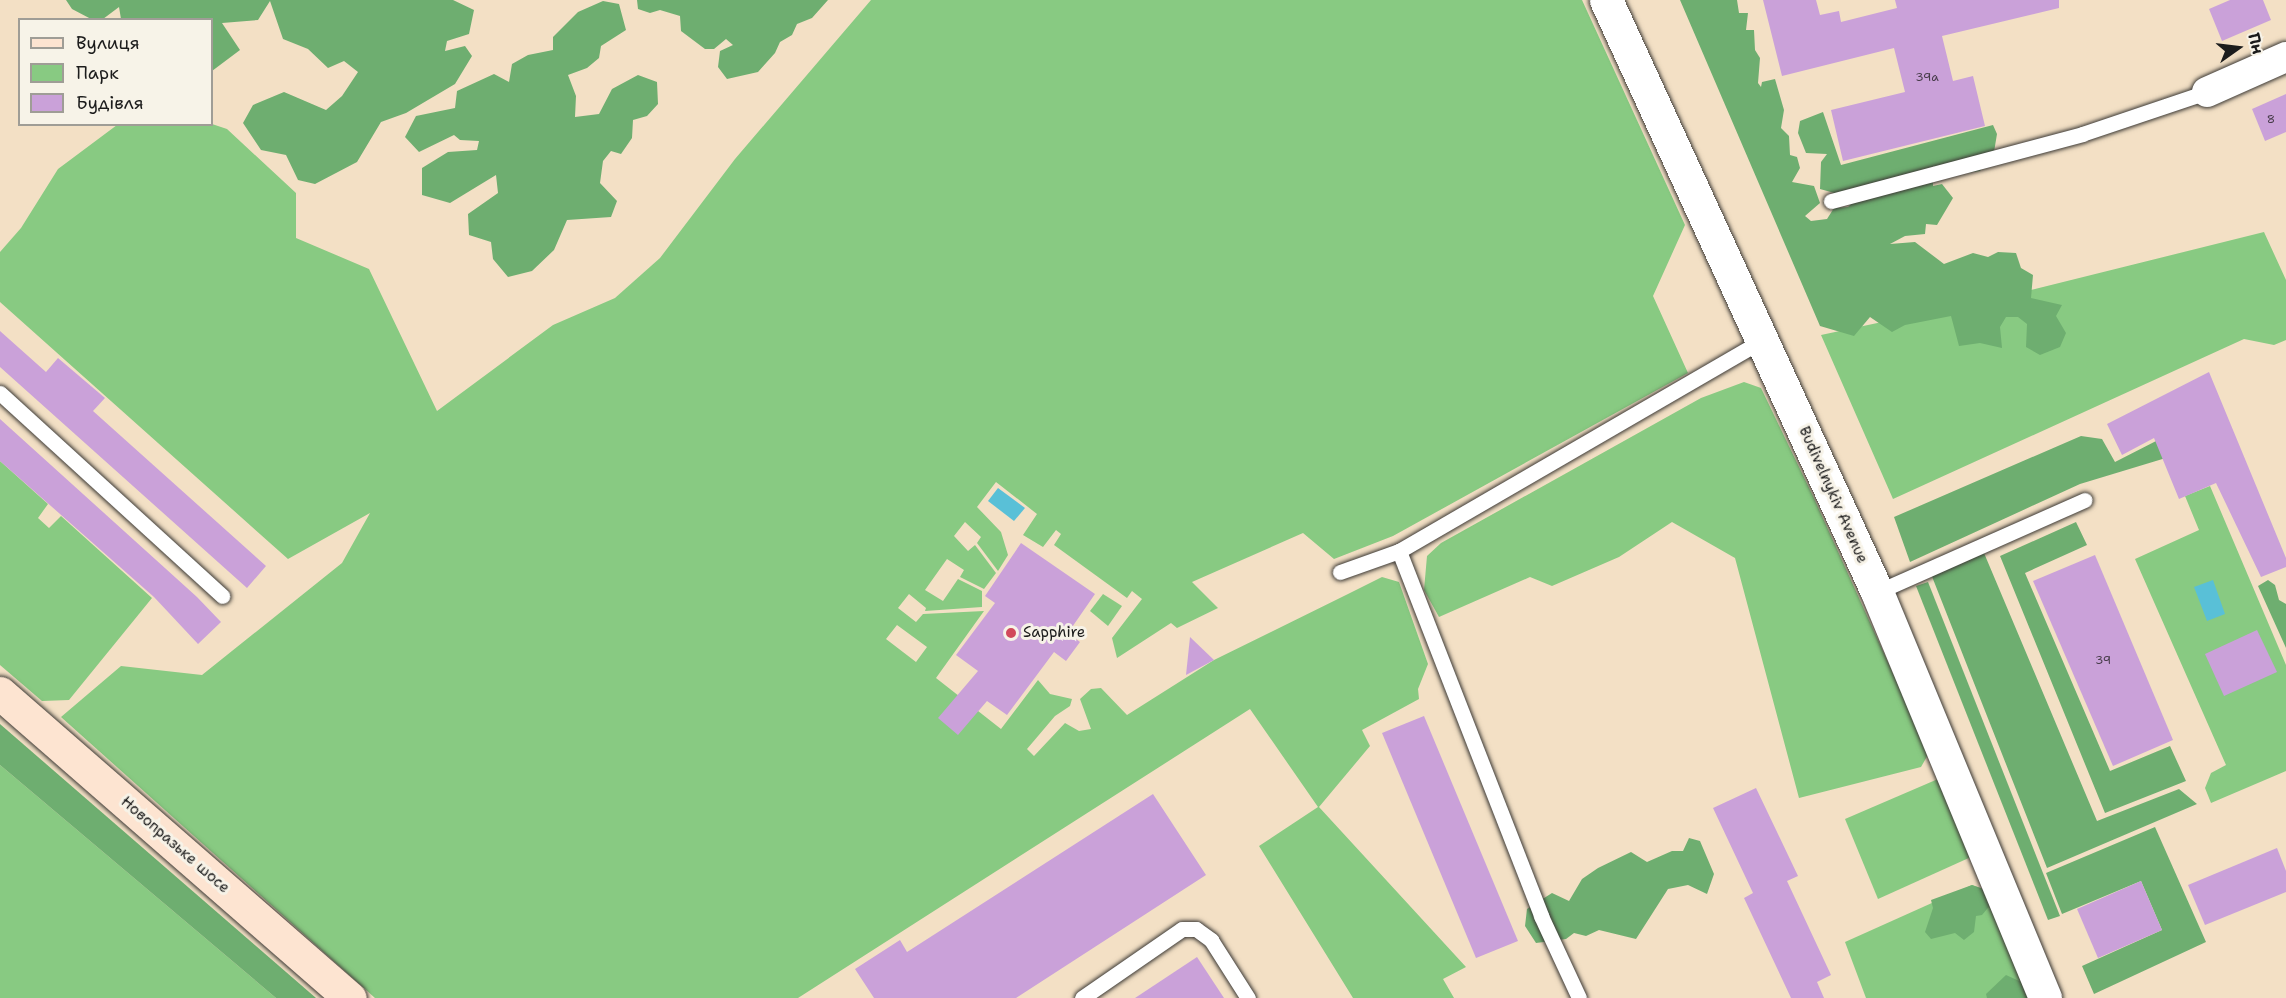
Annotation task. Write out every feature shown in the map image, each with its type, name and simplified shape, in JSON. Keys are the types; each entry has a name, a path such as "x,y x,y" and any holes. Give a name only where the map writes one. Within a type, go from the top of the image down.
{"main road":[{"name":"Новопразьке шосе","path":"0,693 350,998"}],"street":[{"name":"Budivelnykiv Avenue","path":"1606,0 1877,592 2044,998"},
{"path":"2207,92 2286,57"}],"lane":[{"path":"1831,201 2082,134 2207,92"},
{"path":"1340,572 1399,551 1762,340"},
{"path":"0,393 222,596"},
{"path":"1877,592 2085,500"},
{"path":"1399,551 1542,916 1579,998"},
{"path":"1082,998 1182,929 1196,929 1211,940 1248,998"}],"green space":[{"path":"66,0 453,0 474,10 469,34 447,41 445,51 465,46 472,56 455,84 406,113 381,122 357,162 315,184 298,180 286,155 261,150 243,123 253,105 284,92 326,110 342,96 358,72 344,61 328,68 308,49 283,39 270,1 258,20 222,23 240,50 213,70 213,18 121,18 119,7 104,18 89,18 72,9"},
{"path":"637,0 828,0 812,18 797,24 792,35 780,42 775,53 758,72 727,79 718,67 720,51 733,45 726,39 714,49 705,49 681,31 680,16 660,10 650,13 638,9"},
{"path":"871,0 1582,0 1685,225 1653,296 1688,373 1393,536 1334,559 1303,533 1192,582 1218,608 1177,628 1171,623 1117,658 1112,638 1142,599 1132,591 1127,598 1054,545 1061,534 1056,530 1043,547 1023,535 1037,514 996,482 977,507 1001,532 1008,555 998,571 977,543 981,537 965,522 954,536 968,551 975,545 996,573 984,589 960,577 964,570 947,559 925,590 943,601 958,579 982,591 982,607 925,611 926,608 909,594 898,608 916,622 923,614 984,611 936,678 1001,729 1038,680 1050,694 1072,699 1070,706 1055,716 1027,749 1034,756 1065,723 1079,731 1091,729 1080,699 1091,689 1101,688 1127,715 1214,660 1382,577 1399,582 1428,664 1418,689 1419,699 1362,730 1370,746 1319,807 1466,967 1443,979 1454,998 1353,998 1259,846 1318,807 1250,709 798,998 375,998 61,717 121,666 202,675 342,563 370,513 288,559 0,302 0,252 21,228 58,169 116,126 213,124 227,129 296,193 296,238 369,269 437,411 553,325 615,298 660,258 735,159","holes":["897,625 927,647 916,662 886,639"]},
{"path":"1680,0 1737,0 1739,13 1748,13 1746,30 1754,30 1755,50 1760,58 1758,83 1761,87 1762,82 1775,79 1784,110 1781,128 1789,136 1790,155 1797,157 1800,168 1792,182 1814,186 1820,203 1805,216 1811,221 1827,219 1834,208 1848,207 1856,199 1820,189 1821,162 1827,154 1806,153 1798,133 1800,121 1823,112 1841,165 1993,125 1997,134 1994,152 1980,171 1952,175 1933,166 1933,186 1942,184 1953,198 1937,225 1926,224 1925,234 1905,236 1890,244 1915,242 1944,264 1973,253 1988,257 1998,252 2016,253 2021,268 2033,275 2031,298 2062,305 2056,316 2066,333 2060,347 2040,355 2026,347 2027,324 2018,317 2006,317 2000,327 2002,348 1980,343 1959,346 1951,316 1905,325 1892,332 1870,317 1854,336 1820,326"},
{"path":"603,1 619,4 626,30 601,46 599,58 587,68 568,75 576,96 575,117 599,114 612,89 638,75 657,82 658,104 647,116 633,120 632,138 621,154 611,151 603,161 600,183 617,201 611,217 567,220 554,250 532,271 508,277 493,259 491,242 469,235 468,214 498,193 496,175 450,203 422,195 422,168 448,152 477,150 479,141 460,140 454,135 419,152 405,137 416,116 455,108 457,91 494,74 509,82 512,64 528,55 553,50 553,37 578,12"},
{"path":"2264,232 2286,280 2286,340 2274,345 2244,339 1893,499 1821,335 2023,292"},
{"path":"1744,382 1761,388 1813,496 1929,753 1921,767 1799,798 1735,558 1672,522 1619,557 1552,586 1530,577 1439,617 1424,590 1427,556 1441,543 1701,398"},
{"path":"2081,436 2102,439 2115,462 2160,439 2179,454 2080,484 1910,562 1894,517"},
{"path":"0,461 48,504 38,518 49,528 61,516 152,598 69,700 42,701 0,665"},
{"path":"2210,486 2286,665 2286,771 2211,803 2205,788 2211,773 2226,765 2135,559 2199,530 2185,496"},
{"path":"2076,522 2087,545 2025,573 2110,771 2170,746 2186,781 2105,813 2000,556"},
{"path":"1984,553 2097,821 2179,789 2197,804 2047,868 1931,574"},
{"path":"2268,580 2275,585 2279,600 2286,604 2286,648 2258,586"},
{"path":"1928,582 2060,916 2048,920 1916,586"},
{"path":"1103,594 1122,606 1108,626 1090,611"},
{"path":"0,724 316,998 276,998 0,765"},
{"path":"0,765 276,998 0,998"},
{"path":"1938,779 1971,857 1878,899 1845,819"},
{"path":"2155,827 2206,942 2094,994 2082,966 2162,930 2141,881 2062,914 2046,873"},
{"path":"1689,838 1700,841 1714,874 1707,894 1688,885 1668,889 1636,939 1599,930 1586,936 1574,933 1566,939 1536,943 1525,926 1527,909 1552,893 1569,901 1582,879 1598,868 1631,852 1647,862 1672,851 1683,851"},
{"path":"1972,885 1986,890 2031,998 1866,998 1845,942"},
{"path":"1972,885 1986,890 1992,903 1982,915 1976,916 1974,932 1964,940 1955,933 1931,939 1925,932 1933,908 1931,900"},
{"path":"2006,975 2028,985 2029,998 1987,998 1986,994"}],"water":[{"path":"998,488 1025,508 1014,521 988,501"},
{"path":"2213,580 2225,614 2207,621 2194,587"}],"building":[{"path":"1763,0 1816,0 1820,15 1839,11 1841,22 1897,8 1895,0 2059,0 2059,8 1942,36 1953,81 1973,76 1985,126 1843,161 1831,110 1905,92 1894,48 1782,76"},
{"path":"2230,0 2263,0 2271,20 2222,41 2209,9"},
{"path":"2286,94 2286,132 2265,141 2252,109"},
{"path":"0,331 46,372 58,358 105,398 93,411 266,566 247,588 0,367"},
{"path":"2209,372 2286,558 2286,567 2261,577 2216,483 2179,499 2154,438 2122,455 2107,424"},
{"path":"0,419 197,597 221,622 198,644 154,597 0,461"},
{"path":"1021,543 1095,594 1068,633 1080,642 1066,661 1054,652 1007,715 987,701 958,735 938,718 978,671 956,655 995,603 985,596"},
{"path":"2095,555 2173,740 2113,766 2033,581"},
{"path":"2257,630 2277,672 2224,696 2205,654"},
{"path":"1190,637 1214,660 1186,675"},
{"path":"1424,716 1518,941 1476,958 1382,733"},
{"path":"1756,788 1798,876 1787,881 1831,975 1817,982 1824,998 1791,998 1744,898 1753,893 1713,808"},
{"path":"1153,794 1206,875 1016,998 874,998 855,969 900,940 907,952"},
{"path":"2277,848 2286,871 2286,892 2205,925 2188,885"},
{"path":"2141,881 2162,930 2098,958 2077,909"},
{"path":"1197,957 1224,998 1135,998"}],"place":[{"name":"Sapphire","path":"1011,633"}]}
